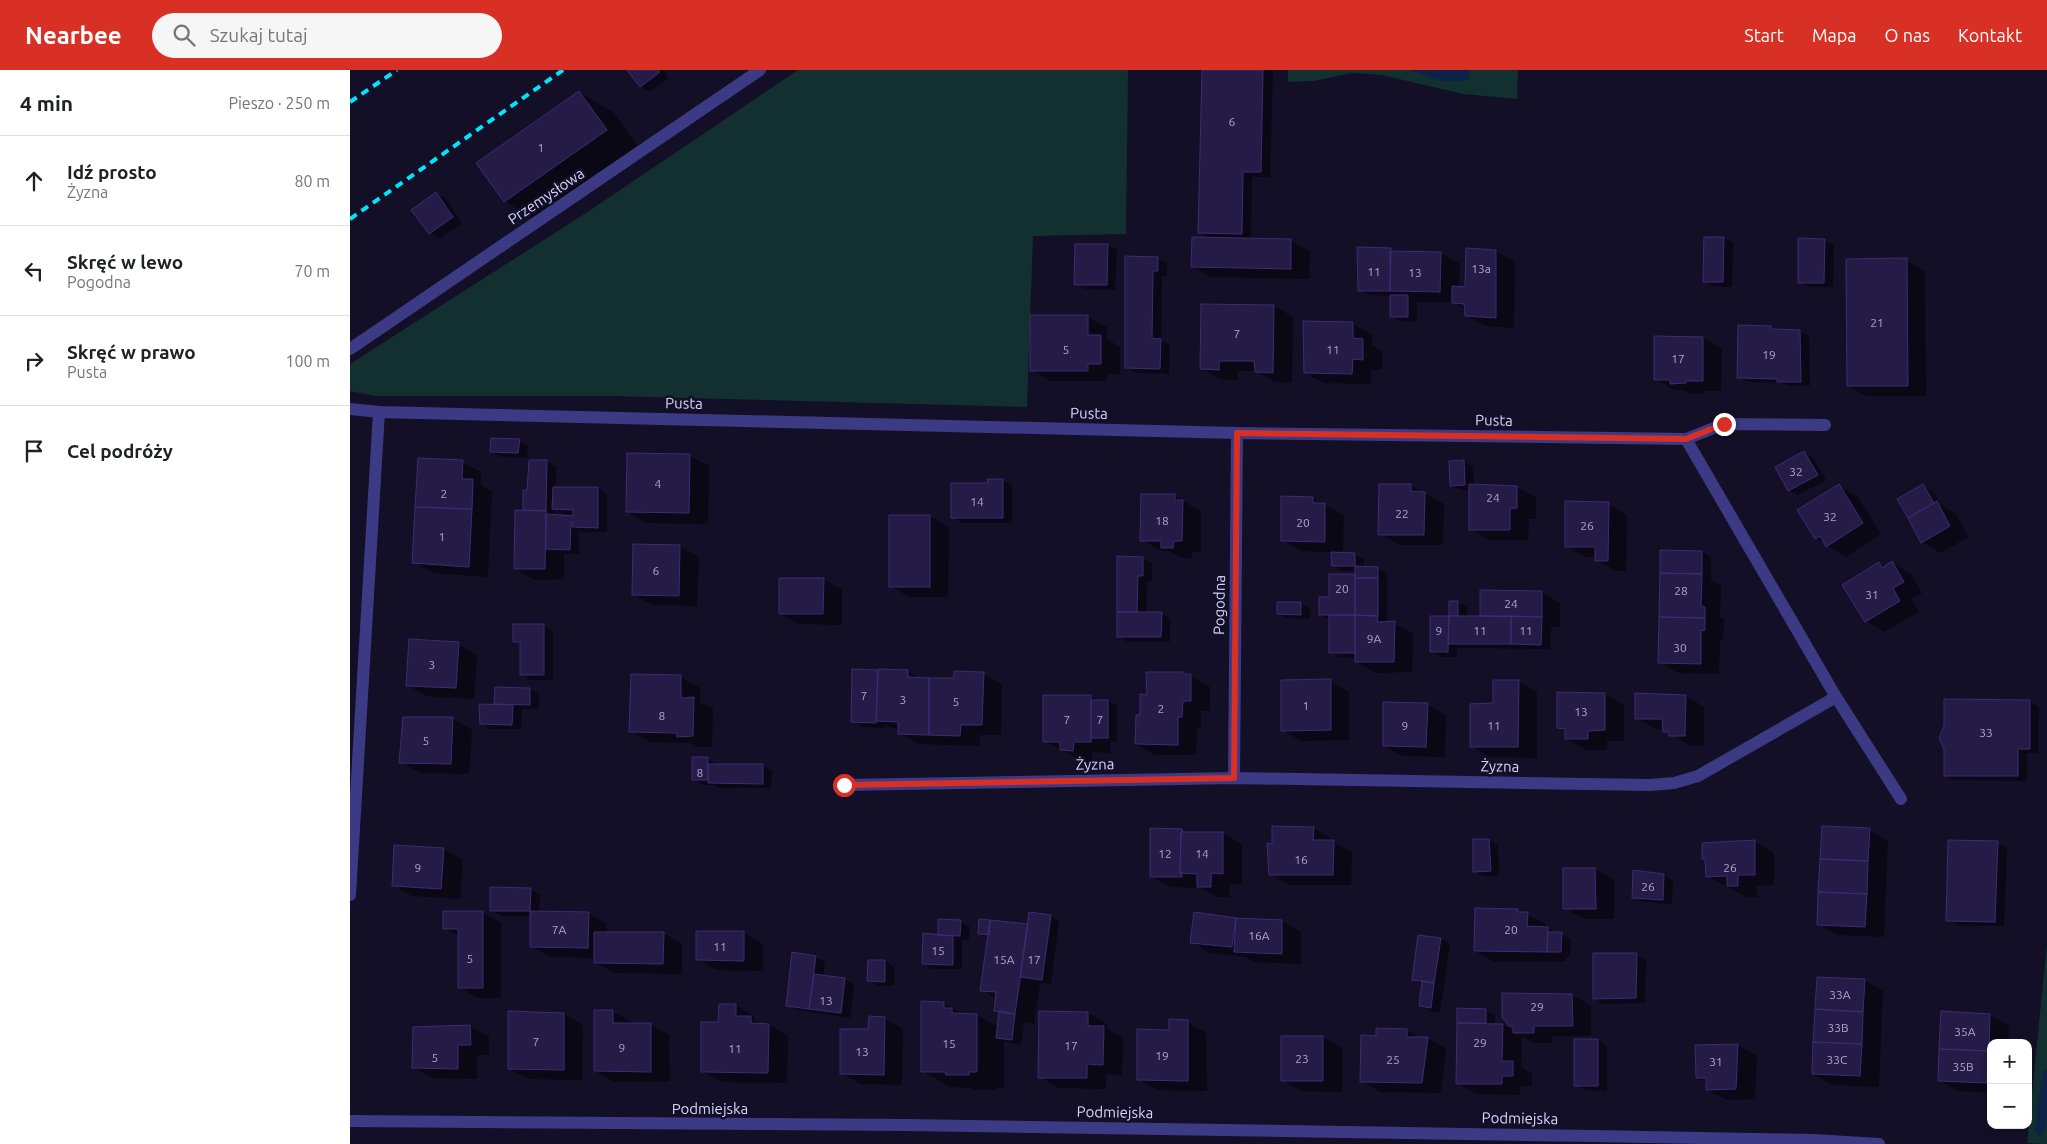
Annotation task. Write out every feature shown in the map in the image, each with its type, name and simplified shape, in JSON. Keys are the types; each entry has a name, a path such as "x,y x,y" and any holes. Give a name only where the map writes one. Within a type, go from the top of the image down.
{"street":[{"name":"Przemysłowa","path":"350,349 760,70"},
{"name":"Pusta","path":"350,409 379,412 1237,433 1686,439 1724,424 1825,425"},
{"path":"350,895 379,412"},
{"name":"Pogodna","path":"1234,778 1237,433"},
{"path":"1686,439 1836,697 1901,799"},
{"name":"Żyzna","path":"844,785 1234,778 1650,785 1674,783 1698,776 1836,697"},
{"name":"Podmiejska","path":"350,1121 906,1125 1813,1140 1879,1144"}],"green space":[{"path":"798,70 1128,70 1126,234 1033,236 1027,407 611,396 375,396 350,391 350,364 589,211"},
{"path":"1288,70 1518,70 1517,99 1463,94 1382,75 1352,73 1314,81 1288,82"},
{"path":"2047,944 2047,1144 2027,1143 2028,1129 2032,1129 2032,1093"}],"water":[{"path":"1410,70 1470,70 1468,79 1454,82 1431,78"}],"building":[{"path":"627,70 659,70 660,72 640,87"},
{"path":"1202,70 1263,70 1261,172 1243,172 1242,234 1198,233"},
{"path":"579,91 607,130 504,202 476,163"},
{"path":"436,192 453,217 429,234 411,210"},
{"path":"1192,237 1291,239 1291,269 1191,267"},
{"path":"1704,237 1724,237 1723,282 1703,282"},
{"path":"1798,238 1825,239 1824,283 1798,283"},
{"path":"1075,244 1108,244 1107,285 1074,285"},
{"path":"1357,247 1391,248 1390,291 1358,291"},
{"path":"1466,248 1496,250 1496,318 1465,316 1464,304 1452,303 1452,286 1465,287"},
{"path":"1390,251 1441,252 1440,292 1390,291"},
{"path":"1125,256 1158,257 1158,271 1153,271 1152,338 1161,339 1160,369 1125,368"},
{"path":"1907,258 1908,386 1847,386 1846,259"},
{"path":"1390,295 1408,295 1408,317 1390,317"},
{"path":"1201,304 1274,305 1273,373 1255,372 1254,361 1219,361 1219,370 1200,369"},
{"path":"1030,315 1088,315 1088,335 1101,335 1101,364 1088,364 1088,371 1030,371"},
{"path":"1303,321 1353,322 1353,338 1363,339 1363,360 1353,359 1352,374 1304,373"},
{"path":"1738,325 1771,326 1771,329 1800,330 1801,382 1737,378"},
{"path":"1654,336 1703,337 1703,381 1686,381 1686,383 1670,384 1670,380 1654,380"},
{"path":"491,438 520,439 518,453 490,452"},
{"path":"1804,451 1818,475 1788,491 1775,467"},
{"path":"627,453 690,454 689,513 626,512"},
{"path":"418,458 463,460 462,479 473,479 472,509 415,507"},
{"path":"529,460 547,460 546,511 523,510 523,490 527,490"},
{"path":"1464,460 1465,485 1450,486 1449,461"},
{"path":"987,479 1003,479 1003,518 951,518 951,483 988,483"},
{"path":"1379,484 1411,484 1411,491 1425,492 1424,535 1378,535"},
{"path":"1469,484 1517,486 1517,508 1510,509 1510,530 1469,530"},
{"path":"1839,484 1863,523 1826,547 1820,536 1815,539 1797,510"},
{"path":"1923,484 1934,503 1908,518 1897,499"},
{"path":"553,487 598,487 598,528 572,527 573,522 571,522 570,550 546,549 546,514 573,516 573,510 552,509"},
{"path":"1141,494 1175,494 1175,500 1183,500 1182,541 1174,541 1173,548 1161,548 1161,541 1140,541"},
{"path":"1281,496 1313,497 1313,503 1325,503 1325,542 1281,541"},
{"path":"1565,501 1609,502 1608,561 1595,561 1595,547 1565,547"},
{"path":"1937,501 1950,526 1921,543 1908,518"},
{"path":"415,507 472,509 469,567 412,563"},
{"path":"515,510 546,511 545,569 514,569"},
{"path":"889,515 930,515 930,587 889,587"},
{"path":"633,544 680,545 679,596 632,595"},
{"path":"1660,550 1702,551 1702,574 1660,573"},
{"path":"1331,552 1355,553 1355,566 1332,566"},
{"path":"1117,556 1143,557 1143,576 1138,576 1137,612 1117,612"},
{"path":"1892,561 1904,582 1893,588 1900,601 1865,622 1842,585 1879,562 1882,568"},
{"path":"1355,566 1378,567 1378,578 1355,578"},
{"path":"1660,573 1702,574 1701,606 1705,607 1705,618 1659,617"},
{"path":"1329,574 1355,574 1355,615 1319,615 1319,597 1329,597"},
{"path":"779,578 824,578 823,614 779,614"},
{"path":"1355,578 1378,578 1378,616 1355,615"},
{"path":"1480,590 1542,591 1542,617 1480,616"},
{"path":"1449,601 1458,601 1458,616 1449,616"},
{"path":"1277,602 1301,602 1301,615 1277,614"},
{"path":"1117,612 1162,612 1161,637 1117,637"},
{"path":"1329,615 1355,615 1355,653 1329,653"},
{"path":"1355,615 1378,616 1377,622 1395,621 1394,662 1355,662"},
{"path":"1430,616 1449,616 1448,652 1430,652"},
{"path":"1449,616 1511,616 1511,644 1448,644"},
{"path":"1511,616 1542,617 1541,645 1511,644"},
{"path":"1659,617 1705,618 1705,630 1701,631 1701,664 1658,663"},
{"path":"513,624 544,624 544,675 520,675 520,642 513,642"},
{"path":"409,639 459,642 456,688 406,686"},
{"path":"852,669 878,670 876,723 851,722"},
{"path":"878,669 908,670 908,677 929,678 929,735 898,734 898,722 876,721"},
{"path":"954,671 984,672 982,725 961,725 960,736 929,735 929,678 954,678"},
{"path":"1146,672 1183,672 1183,674 1191,674 1191,701 1183,701 1182,717 1178,717 1178,745 1135,744 1136,715 1140,715 1140,694 1147,695"},
{"path":"631,674 681,675 681,698 694,697 693,736 677,737 677,733 629,732"},
{"path":"1331,679 1331,730 1281,731 1281,680"},
{"path":"1493,680 1519,680 1518,747 1470,747 1470,704 1493,703"},
{"path":"495,687 530,688 530,705 494,704"},
{"path":"1557,692 1605,693 1605,730 1588,731 1588,739 1565,739 1565,729 1557,728"},
{"path":"1635,693 1686,695 1685,736 1669,736 1669,732 1663,732 1662,719 1635,719"},
{"path":"1043,695 1091,695 1091,742 1074,742 1073,751 1060,750 1060,742 1043,742"},
{"path":"1944,699 2030,700 2030,749 2018,749 2018,776 1944,776 1944,749 1939,738 1944,726"},
{"path":"1091,700 1108,700 1108,738 1091,738"},
{"path":"1383,702 1428,703 1426,747 1383,746"},
{"path":"479,704 513,705 512,725 480,724"},
{"path":"403,717 453,717 451,764 399,763"},
{"path":"692,757 708,757 708,780 692,780"},
{"path":"708,764 763,764 763,784 708,783"},
{"path":"1272,826 1314,827 1313,840 1334,840 1333,875 1269,875 1267,843 1272,844"},
{"path":"1822,826 1870,828 1868,861 1820,859"},
{"path":"1150,828 1182,829 1180,873 1182,873 1182,877 1150,877"},
{"path":"1181,832 1223,832 1223,874 1211,873 1211,887 1197,887 1197,874 1180,873"},
{"path":"1473,839 1489,839 1491,871 1473,872"},
{"path":"1755,840 1755,875 1738,875 1738,886 1727,886 1727,876 1706,877 1705,859 1702,859 1702,843"},
{"path":"1948,840 1998,841 1995,922 1946,921"},
{"path":"394,845 444,848 441,889 392,886"},
{"path":"1820,859 1868,861 1867,894 1818,892"},
{"path":"1563,868 1595,868 1596,909 1563,909"},
{"path":"1633,870 1664,874 1663,900 1632,898"},
{"path":"490,887 531,888 530,911 490,911"},
{"path":"1818,892 1867,894 1865,927 1817,925"},
{"path":"1475,908 1518,909 1518,912 1528,912 1527,926 1548,927 1547,952 1474,951"},
{"path":"443,911 483,911 483,988 458,988 458,929 443,929"},
{"path":"530,911 589,912 588,948 530,947"},
{"path":"1029,912 1051,915 1042,980 1020,977"},
{"path":"1194,912 1236,918 1232,947 1190,943"},
{"path":"1236,918 1282,920 1282,954 1234,952"},
{"path":"938,919 961,920 960,936 938,935"},
{"path":"979,919 990,920 989,935 978,934"},
{"path":"990,920 1028,924 1015,1014 994,1011 996,992 980,991"},
{"path":"696,931 744,931 744,961 696,960"},
{"path":"594,932 664,932 663,964 594,963"},
{"path":"1548,932 1562,932 1561,952 1547,952"},
{"path":"923,933 953,936 953,965 922,964"},
{"path":"1418,935 1441,938 1434,983 1412,980"},
{"path":"792,952 816,956 809,1009 786,1006"},
{"path":"1593,953 1637,953 1636,998 1593,999"},
{"path":"868,960 885,960 885,982 867,981"},
{"path":"814,974 845,978 841,1013 809,1009"},
{"path":"1817,977 1865,979 1863,1012 1815,1009"},
{"path":"1422,981 1434,983 1431,1008 1419,1006"},
{"path":"1502,993 1572,994 1573,1026 1534,1026 1534,1033 1513,1033 1513,1026 1509,1026 1502,1017"},
{"path":"921,1001 944,1002 944,1008 952,1008 952,1013 977,1014 977,1072 969,1072 969,1075 946,1075 945,1072 921,1072"},
{"path":"719,1004 736,1004 736,1016 751,1016 751,1023 769,1024 768,1073 701,1072 701,1022 718,1022"},
{"path":"1457,1008 1486,1009 1486,1023 1457,1023"},
{"path":"1815,1009 1863,1012 1862,1044 1813,1042"},
{"path":"594,1010 613,1010 613,1023 651,1023 651,1072 594,1071"},
{"path":"508,1011 564,1013 564,1070 508,1069"},
{"path":"999,1011 1015,1014 1012,1040 996,1038"},
{"path":"1039,1011 1088,1012 1088,1026 1104,1026 1103,1065 1087,1064 1087,1078 1038,1078"},
{"path":"1941,1011 1990,1014 1987,1051 1939,1049"},
{"path":"869,1016 885,1017 884,1075 840,1074 840,1029 868,1029"},
{"path":"1169,1019 1188,1020 1188,1081 1137,1080 1137,1029 1169,1030"},
{"path":"1457,1023 1503,1024 1502,1061 1513,1061 1513,1076 1502,1076 1502,1084 1456,1084"},
{"path":"470,1025 471,1045 458,1045 458,1069 412,1068 413,1027"},
{"path":"1376,1028 1407,1029 1407,1037 1428,1037 1422,1083 1360,1082 1361,1035 1376,1036"},
{"path":"1281,1036 1323,1036 1323,1081 1281,1081"},
{"path":"1574,1039 1598,1039 1598,1086 1574,1086"},
{"path":"1813,1042 1862,1044 1860,1076 1812,1074"},
{"path":"1738,1044 1736,1089 1706,1090 1706,1078 1696,1078 1695,1045"},
{"path":"1939,1049 1987,1051 1987,1083 1938,1081"}],"waterway":[{"path":"2040,1130 2047,1075"}],"railway":[{"path":"350,102 397,70"},
{"path":"350,219 563,70"}],"route":[{"path":"844,785 1234,778 1237,433 1686,439 1724,424"}]}
